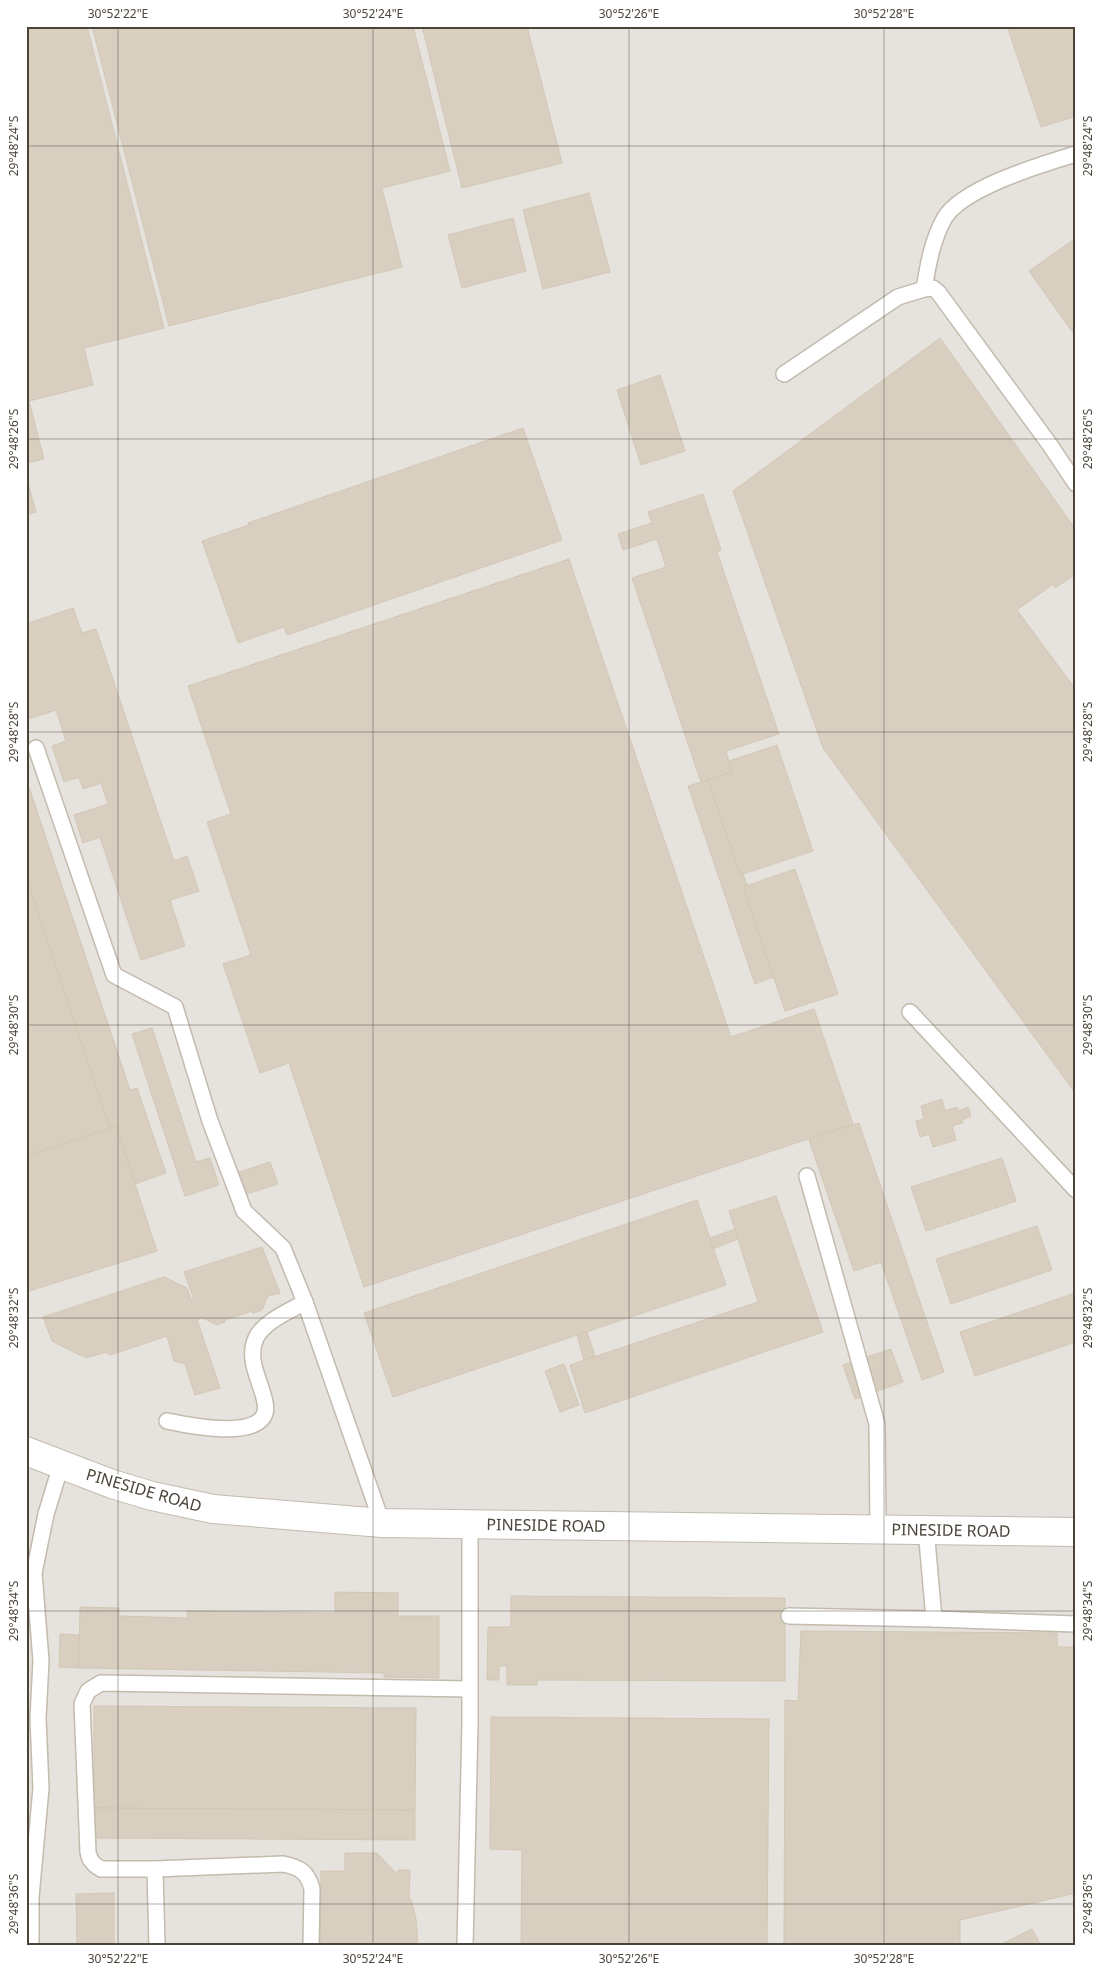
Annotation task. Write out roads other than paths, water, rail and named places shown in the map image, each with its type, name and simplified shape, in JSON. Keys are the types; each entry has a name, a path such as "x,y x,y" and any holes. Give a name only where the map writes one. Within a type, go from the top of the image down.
{"street":[{"name":"PINESIDE ROAD","path":"26,1451 112,1484 152,1496 213,1509 382,1523 1076,1532"}],"lane":[{"path":"924,289 932,249 945,218 966,198 1024,170 1076,154"},
{"path":"784,374 898,297 932,288 938,292 1050,445 1076,484"},
{"path":"36,748 114,975 175,1007 210,1121 244,1211 284,1248 305,1302 382,1523"},
{"path":"910,1012 1076,1190"},
{"path":"806,1176 877,1424 878,1529"},
{"path":"167,1421 199,1428 220,1430 248,1426 260,1420 264,1414 266,1404 254,1365 256,1337 267,1325 305,1302"},
{"path":"31,1946 28,1897 41,1788 38,1718 41,1661 30,1573 61,1465"},
{"path":"465,1946 470,1689 470,1524"},
{"path":"926,1530 934,1619"},
{"path":"790,1616 1076,1624"},
{"path":"311,1946 312,1889 305,1873 296,1866 283,1864 101,1869 95,1866 88,1852 85,1815 82,1704 88,1691 101,1684 470,1689"},
{"path":"155,1869 157,1946"}]}
